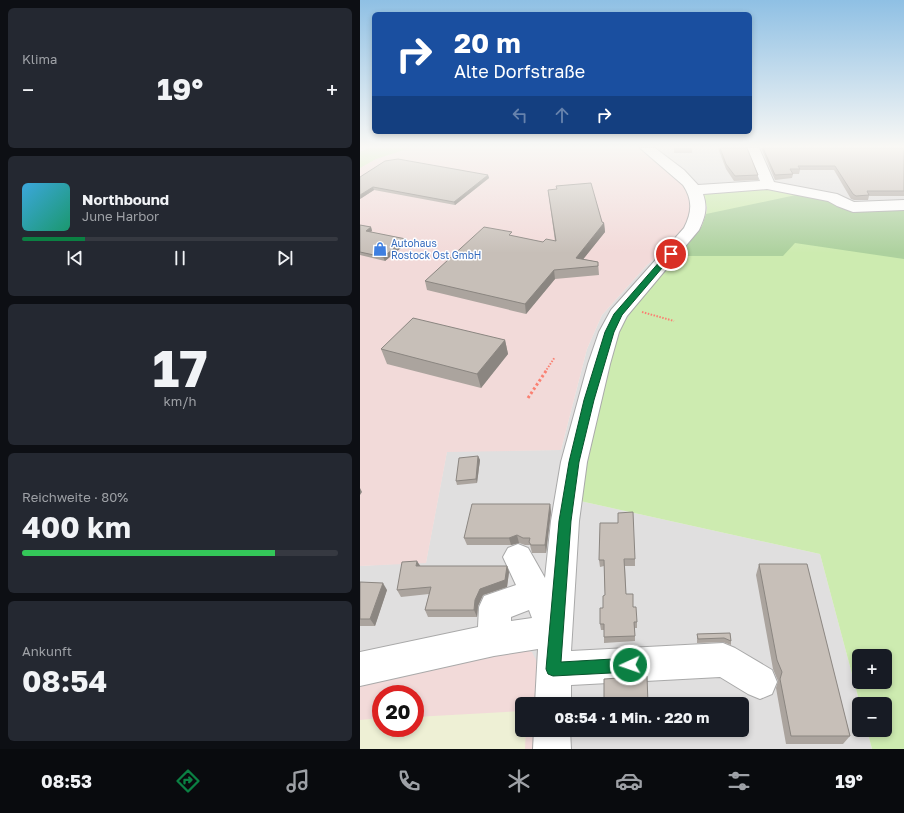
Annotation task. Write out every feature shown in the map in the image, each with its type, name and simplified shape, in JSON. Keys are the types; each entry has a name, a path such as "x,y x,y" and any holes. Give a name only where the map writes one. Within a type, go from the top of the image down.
{"street":[{"path":"553,697 555,630 565,521 574,462 599,364 613,322 691,230 697,220 700,212 700,204 695,190 688,183"},
{"path":"695,190 766,185 832,197 853,207 904,205"},
{"path":"518,557 555,630"},
{"path":"494,640 495,607 536,593"},
{"path":"360,669 494,640 555,630"},
{"path":"553,669 723,660 760,682"},
{"path":"552,737 552,749"}],"path":[{"path":"625,307 674,321"},
{"path":"528,398 555,357"}],"shaded area":[{"path":"360,183 683,183 689,190 693,203 689,222 665,250 647,265 602,315 587,349 561,450 447,452 426,563 360,566"},
{"path":"678,183 904,183 904,205 853,207 703,189 707,208 702,226 679,256 637,303 580,501 820,554 852,674 852,689 856,689 858,697 852,697 852,737 869,737 872,749 533,749 534,737 749,737 749,697 515,697 515,701 424,689 424,685 396,685 360,680 360,566 426,562 447,451 561,450 587,349 602,315 647,265 665,250"},
{"path":"512,647 532,652 537,662 535,697 515,697 515,737 534,737 533,749 360,749 360,680"}],"green space":[{"path":"750,185 842,203 904,205 904,749 872,749 869,737 892,737 892,697 858,697 856,689 892,689 892,649 852,649 852,674 820,554 580,501 593,421 619,330 637,303 679,256 702,226 707,208 702,189"},
{"path":"810,192 842,203 904,205 904,259 795,243 783,256 679,256 702,226 706,214"},
{"path":"515,711 515,737 526,737 525,749 360,749 360,720 372,719 372,737 424,737 424,716"}],"building":[{"path":"360,183 478,183 454,202 373,187 360,195"},
{"path":"591,183 602,222 604,223 576,258 598,262 598,266 554,270 525,304 425,281 484,227 512,232 509,235 543,242 546,239 556,241 548,190 557,189 556,186"},
{"path":"846,183 904,183 904,191 867,191 869,195 856,196"},
{"name":"Autohaus Rostock Ost GmbH","path":"360,225 371,227 366,231 406,239 383,257 360,252"},
{"path":"413,318 505,340 477,374 381,349"},
{"path":"478,456 476,479 456,481 459,458"},
{"path":"472,504 550,504 545,545 531,545 529,542 530,538 523,538 517,535 509,538 464,538"},
{"path":"633,512 635,559 624,559 626,594 633,594 633,607 636,607 637,622 634,622 635,636 604,637 604,624 600,624 600,608 603,608 603,596 605,595 604,560 599,560 600,523 618,523 618,513"},
{"path":"417,561 416,566 507,566 505,580 480,589 475,600 474,610 425,610 431,587 397,590 402,562"},
{"path":"759,564 807,564 850,736 791,736 780,679 782,672 777,660"},
{"path":"360,582 383,583 370,619 360,619"},
{"path":"730,633 731,641 724,638 698,639 697,634"},
{"path":"647,676 648,697 604,697 604,679"}],"place":[{"name":"Autohaus Rostock Ost GmbH","path":"380,249"}],"route":[{"path":"630,665 553,669 565,521 574,462 599,364 613,322 618,314 671,254"}]}
